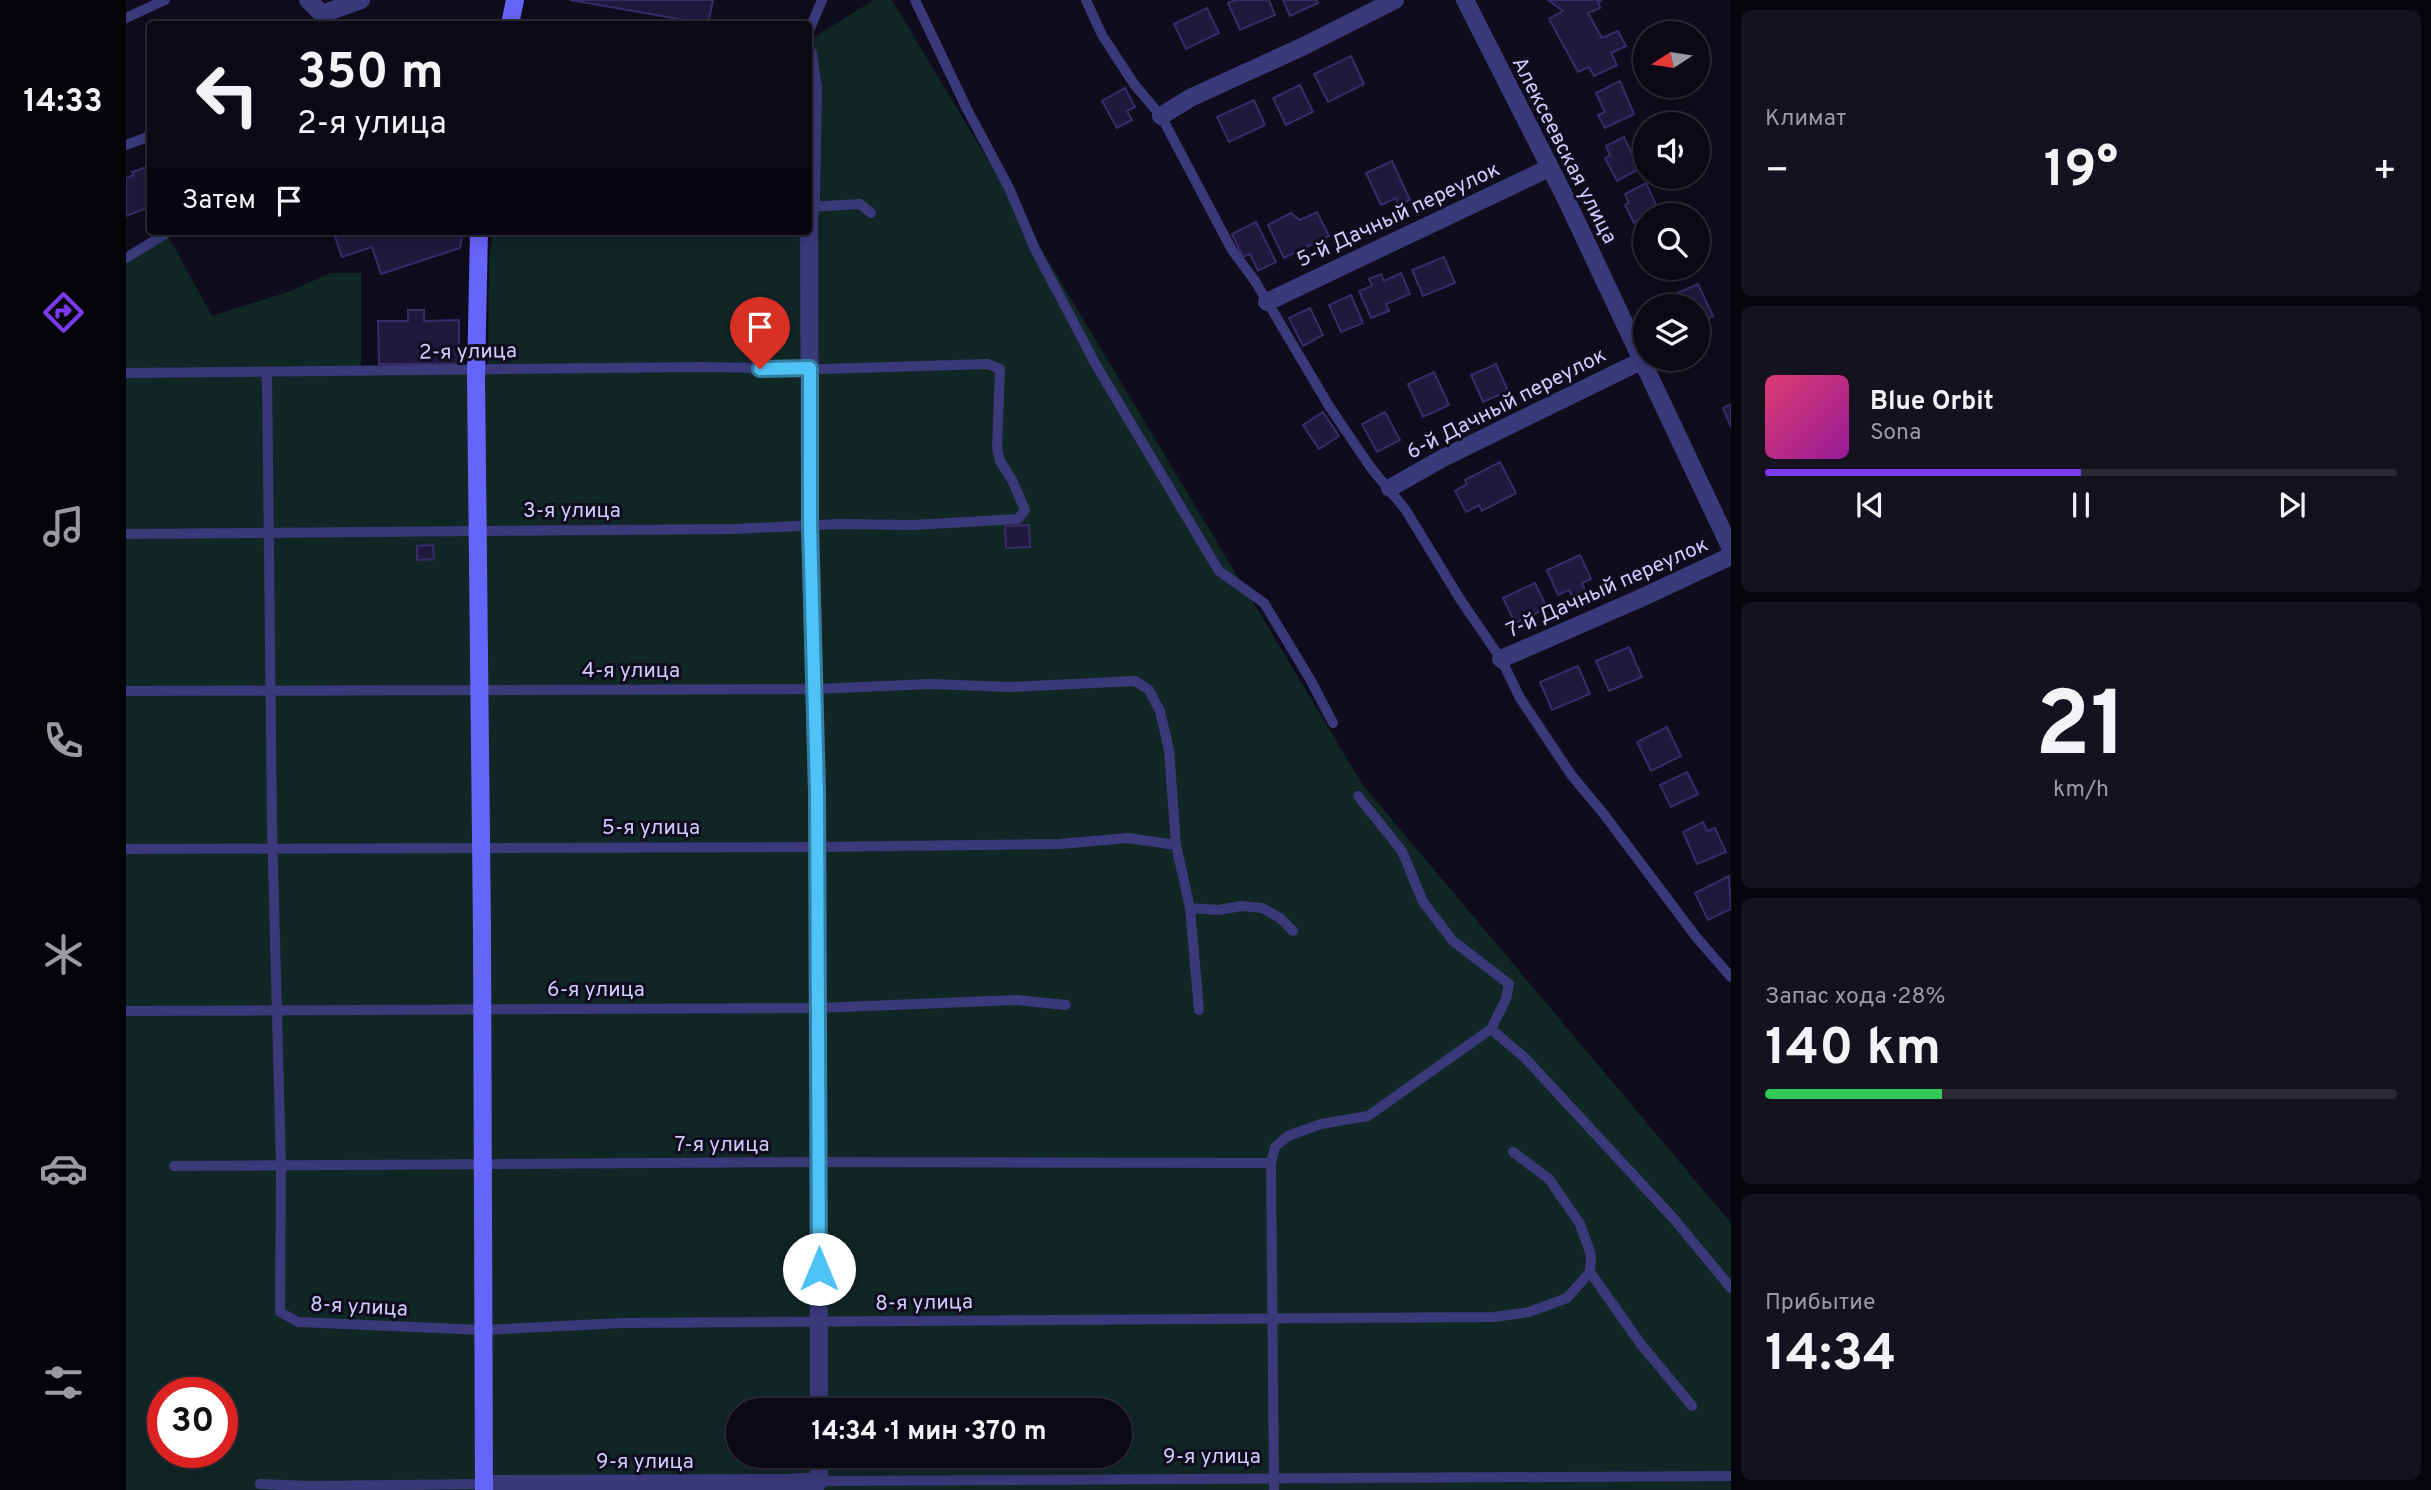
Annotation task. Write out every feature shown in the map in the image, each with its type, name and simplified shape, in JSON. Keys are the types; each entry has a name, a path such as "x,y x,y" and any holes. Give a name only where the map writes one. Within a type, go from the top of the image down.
{"street":[{"path":"308,0 320,19 361,0"},
{"path":"511,21 515,0"},
{"path":"1161,116 1190,98 1304,46 1395,0"},
{"name":"Алексеевская улица","path":"1465,0 1633,340"},
{"path":"812,80 812,116"},
{"name":"5-й Дачный переулок","path":"1267,302 1549,168"},
{"path":"479,235 476,374 484,1487"},
{"path":"808,235 818,1008 819,1398"},
{"name":"6-й Дачный переулок","path":"1390,488 1467,446 1633,365"},
{"name":"Алексеевская улица","path":"1648,371 1731,549"},
{"name":"7-й Дачный переулок","path":"1501,659 1731,556"},
{"name":"9-я улица","path":"484,1487 787,1483 819,1485"}],"lane":[{"path":"126,18 165,0"},
{"path":"812,24 822,0"},
{"path":"915,0 967,109 1009,188 1061,302 1102,377 1219,570 1264,603 1333,723"},
{"path":"1086,0 1102,35 1134,84 1161,116 1232,250 1267,302 1329,406 1371,468 1405,509 1460,599 1501,659 1520,698 1572,776 1697,938 1731,977"},
{"path":"126,145 147,137"},
{"path":"812,207 860,204 871,213"},
{"path":"126,258 163,235"},
{"name":"2-я улица","path":"126,373 476,374 702,367 894,368 988,364 1000,369 997,447 1000,461 1025,510 1018,519"},
{"path":"267,372 270,691 281,1166"},
{"name":"3-я улица","path":"126,534 735,529 810,525 913,525 1018,519"},
{"name":"4-я улица","path":"126,691 814,689 931,684 1010,687 1135,681 1149,690 1160,711 1169,750 1176,845"},
{"path":"1274,1484 1270,1163 1275,1147 1288,1136 1321,1124 1368,1116 1490,1029 1506,999 1509,984 1453,941 1423,902 1402,850 1357,796"},
{"name":"5-я улица","path":"126,849 816,847 1059,844 1128,838 1176,845"},
{"path":"1176,845 1190,908 1199,1010"},
{"path":"1190,908 1262,908 1280,918 1293,931"},
{"name":"6-я улица","path":"126,1010 818,1008 1016,1000 1066,1004"},
{"path":"1490,1029 1525,1058 1674,1219 1731,1288"},
{"path":"1513,1152 1549,1179 1580,1224 1591,1255 1590,1272 1640,1343 1692,1406"},
{"name":"7-я улица","path":"174,1166 818,1162 1270,1163"},
{"name":"8-я улица","path":"281,1166 280,1312 298,1322 483,1330 622,1324 1494,1317 1529,1311 1567,1298 1590,1272"},
{"name":"9-я улица","path":"819,1485 1274,1484 1731,1476"},
{"path":"260,1484 484,1487"}],"green space":[{"path":"874,0 892,0 1362,784 1731,1223 1731,1490 126,1490 126,258 168,235 212,316 288,292 331,273 361,273 361,367 488,368 489,260 492,235 812,235 812,38"}],"building":[{"path":"570,0 713,0 709,21 691,21"},
{"path":"1235,0 1269,0 1275,15 1240,30 1228,3"},
{"path":"1283,0 1317,0 1318,3 1290,16"},
{"path":"1548,0 1602,0 1598,2 1600,8 1588,13 1602,38 1618,31 1626,46 1611,53 1617,65 1594,76 1589,67 1578,72 1549,19 1563,11"},
{"path":"1207,8 1219,33 1186,49 1174,24"},
{"path":"1351,56 1364,84 1328,102 1314,74"},
{"path":"1620,81 1633,114 1605,128 1598,115 1605,112 1596,93"},
{"path":"1300,85 1313,112 1286,125 1273,98"},
{"path":"1125,88 1135,107 1127,111 1132,120 1117,128 1102,101"},
{"path":"1254,100 1265,125 1229,142 1217,117"},
{"path":"1624,137 1633,156 1633,172 1617,181 1605,158 1610,155 1606,146"},
{"path":"1392,161 1410,200 1399,205 1396,198 1381,205 1366,173"},
{"path":"147,167 147,208 126,216 126,178 134,175 132,172"},
{"path":"1635,189 1649,189 1655,203 1633,203 1633,221 1625,205 1629,203 1625,194"},
{"path":"1317,212 1329,236 1284,258 1268,225 1291,213 1300,220"},
{"path":"1256,222 1276,262 1258,271 1250,254 1243,257 1232,234"},
{"path":"334,235 462,235 460,248 381,274 372,247 342,257"},
{"path":"1444,257 1455,283 1423,296 1412,270"},
{"path":"1401,273 1410,294 1386,304 1389,311 1371,318 1359,291 1372,286 1369,279 1381,274 1384,281"},
{"path":"1698,284 1703,294 1675,294"},
{"path":"1351,295 1363,323 1341,332 1329,305"},
{"path":"1310,308 1323,335 1303,346 1289,318"},
{"path":"408,310 424,310 424,321 459,320 459,364 379,364 378,321 408,321"},
{"path":"1496,364 1508,391 1483,402 1471,375"},
{"path":"1434,372 1449,405 1423,417 1408,384"},
{"path":"1731,404 1731,427 1723,408"},
{"path":"1323,412 1339,436 1319,449 1303,425"},
{"path":"1385,412 1400,440 1377,452 1362,424"},
{"path":"1500,462 1516,493 1482,511 1479,505 1466,512 1455,491 1467,484 1465,480"},
{"path":"1029,525 1030,547 1006,548 1005,526"},
{"path":"433,545 434,559 417,560 417,546"},
{"path":"1580,555 1591,579 1582,583 1586,593 1573,599 1569,590 1558,595 1547,570"},
{"path":"1535,583 1547,608 1515,623 1503,598"},
{"path":"1629,647 1642,677 1609,691 1596,661"},
{"path":"1578,666 1590,694 1552,710 1540,682"},
{"path":"1667,727 1681,756 1651,771 1637,742"},
{"path":"1687,772 1698,794 1671,807 1660,785"},
{"path":"1703,822 1707,831 1715,828 1726,852 1697,864 1683,832"},
{"path":"1729,876 1731,909 1708,920 1695,893"}],"route":[{"path":"760,369 810,368 810,525 817,791 819,1269"}]}
